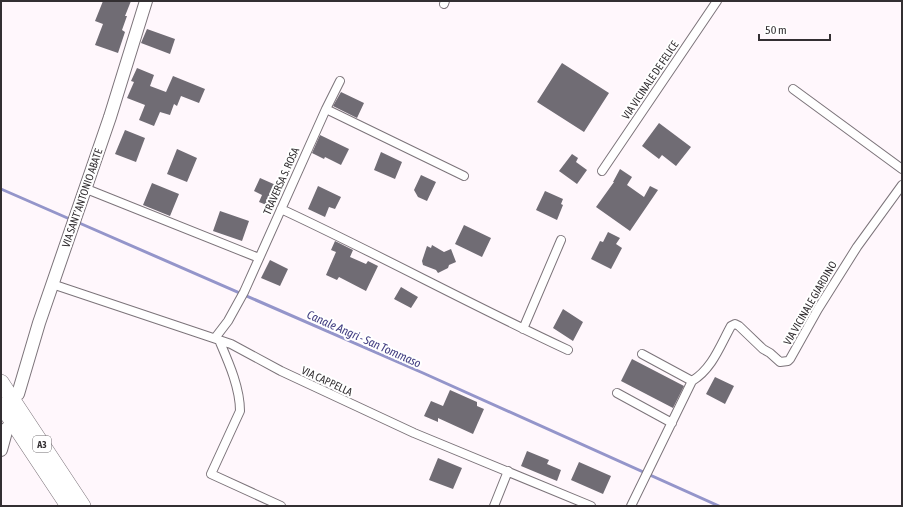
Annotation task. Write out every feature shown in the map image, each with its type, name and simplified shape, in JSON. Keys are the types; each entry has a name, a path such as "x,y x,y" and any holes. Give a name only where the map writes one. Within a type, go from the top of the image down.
{"highway":[{"name":"A3","path":"1,382 83,506"},
{"name":"A3","path":"1,405 68,506"}],"street":[{"name":"VIA SANT'ANTONIO ABATE","path":"18,394 52,284 84,188 110,117 146,1"},
{"name":"VIA VICINALE DE FELICE","path":"602,171 717,1"},
{"name":"TRAVERSA S. ROSA","path":"217,339 244,292 340,81"},
{"path":"793,89 902,169"},
{"path":"326,109 464,176"},
{"name":"VIA VICINALE GIARDINO","path":"631,506 692,381 698,378 709,367 731,326 735,324 739,326 763,350 770,353 780,362 788,361 852,254 902,185"},
{"path":"84,188 259,258"},
{"path":"281,209 345,239 568,350"},
{"path":"524,329 561,240"},
{"name":"VIA CAPPELLA","path":"52,284 231,344 281,371 414,433 591,506"},
{"path":"217,339 229,362 240,411 211,474 281,506"},
{"path":"642,354 692,381"},
{"path":"617,393 672,423"},
{"path":"1,450 8,428"},
{"path":"494,506 508,471"}],"building":[{"path":"103,1 131,1 125,16 127,16 122,30 125,32 118,53 95,45 103,24 95,21"},
{"path":"147,29 175,39 170,54 141,43"},
{"path":"562,63 609,93 584,132 537,102"},
{"path":"137,68 154,75 150,86 166,92 173,76 205,89 199,103 181,96 177,106 174,104 170,115 160,112 154,126 139,120 145,105 127,98 134,82 131,81"},
{"path":"341,92 364,103 357,118 333,106"},
{"path":"659,123 691,147 676,166 662,155 659,159 642,146"},
{"path":"125,130 145,138 136,162 115,154"},
{"path":"320,135 349,149 341,165 325,157 324,159 312,153"},
{"path":"177,149 197,158 187,182 167,174"},
{"path":"381,152 402,162 395,179 374,170"},
{"path":"572,154 578,158 576,162 587,170 577,184 559,171"},
{"path":"620,169 632,177 627,185 644,197 650,186 658,190 630,231 596,207 614,182"},
{"path":"421,175 436,182 427,201 418,197 414,190"},
{"path":"260,178 278,186 269,206 259,202 262,195 254,191"},
{"path":"152,183 179,194 170,216 143,205"},
{"path":"318,186 341,197 335,209 329,207 325,217 308,209"},
{"path":"545,191 563,199 561,204 563,205 557,220 536,210"},
{"path":"220,211 249,221 242,241 213,231"},
{"path":"464,225 491,238 482,257 455,244"},
{"path":"608,232 620,238 616,244 622,248 611,269 591,259 600,241 603,242"},
{"path":"335,241 353,250 350,257 366,264 368,261 378,266 366,291 339,277 337,280 326,275 336,252 331,250"},
{"path":"432,245 444,252 451,249 456,262 438,273 436,270 423,265 422,261 427,246 431,248"},
{"path":"270,260 288,269 280,286 261,278"},
{"path":"401,287 418,297 411,308 394,299"},
{"path":"563,309 583,322 573,341 553,328"},
{"path":"632,359 684,386 673,408 621,381"},
{"path":"715,377 734,386 725,404 706,394"},
{"path":"450,390 477,402 477,406 484,409 473,434 438,418 438,422 424,416 431,401 443,406"},
{"path":"527,451 549,460 547,464 561,470 557,481 521,466"},
{"path":"438,458 462,468 453,489 429,480"},
{"path":"579,462 611,476 603,494 571,480"}],"waterway":[{"name":"Canale Angri - San Tommaso","path":"1,189 72,220"},
{"name":"Canale Angri - San Tommaso","path":"77,222 423,373 719,506"}]}
